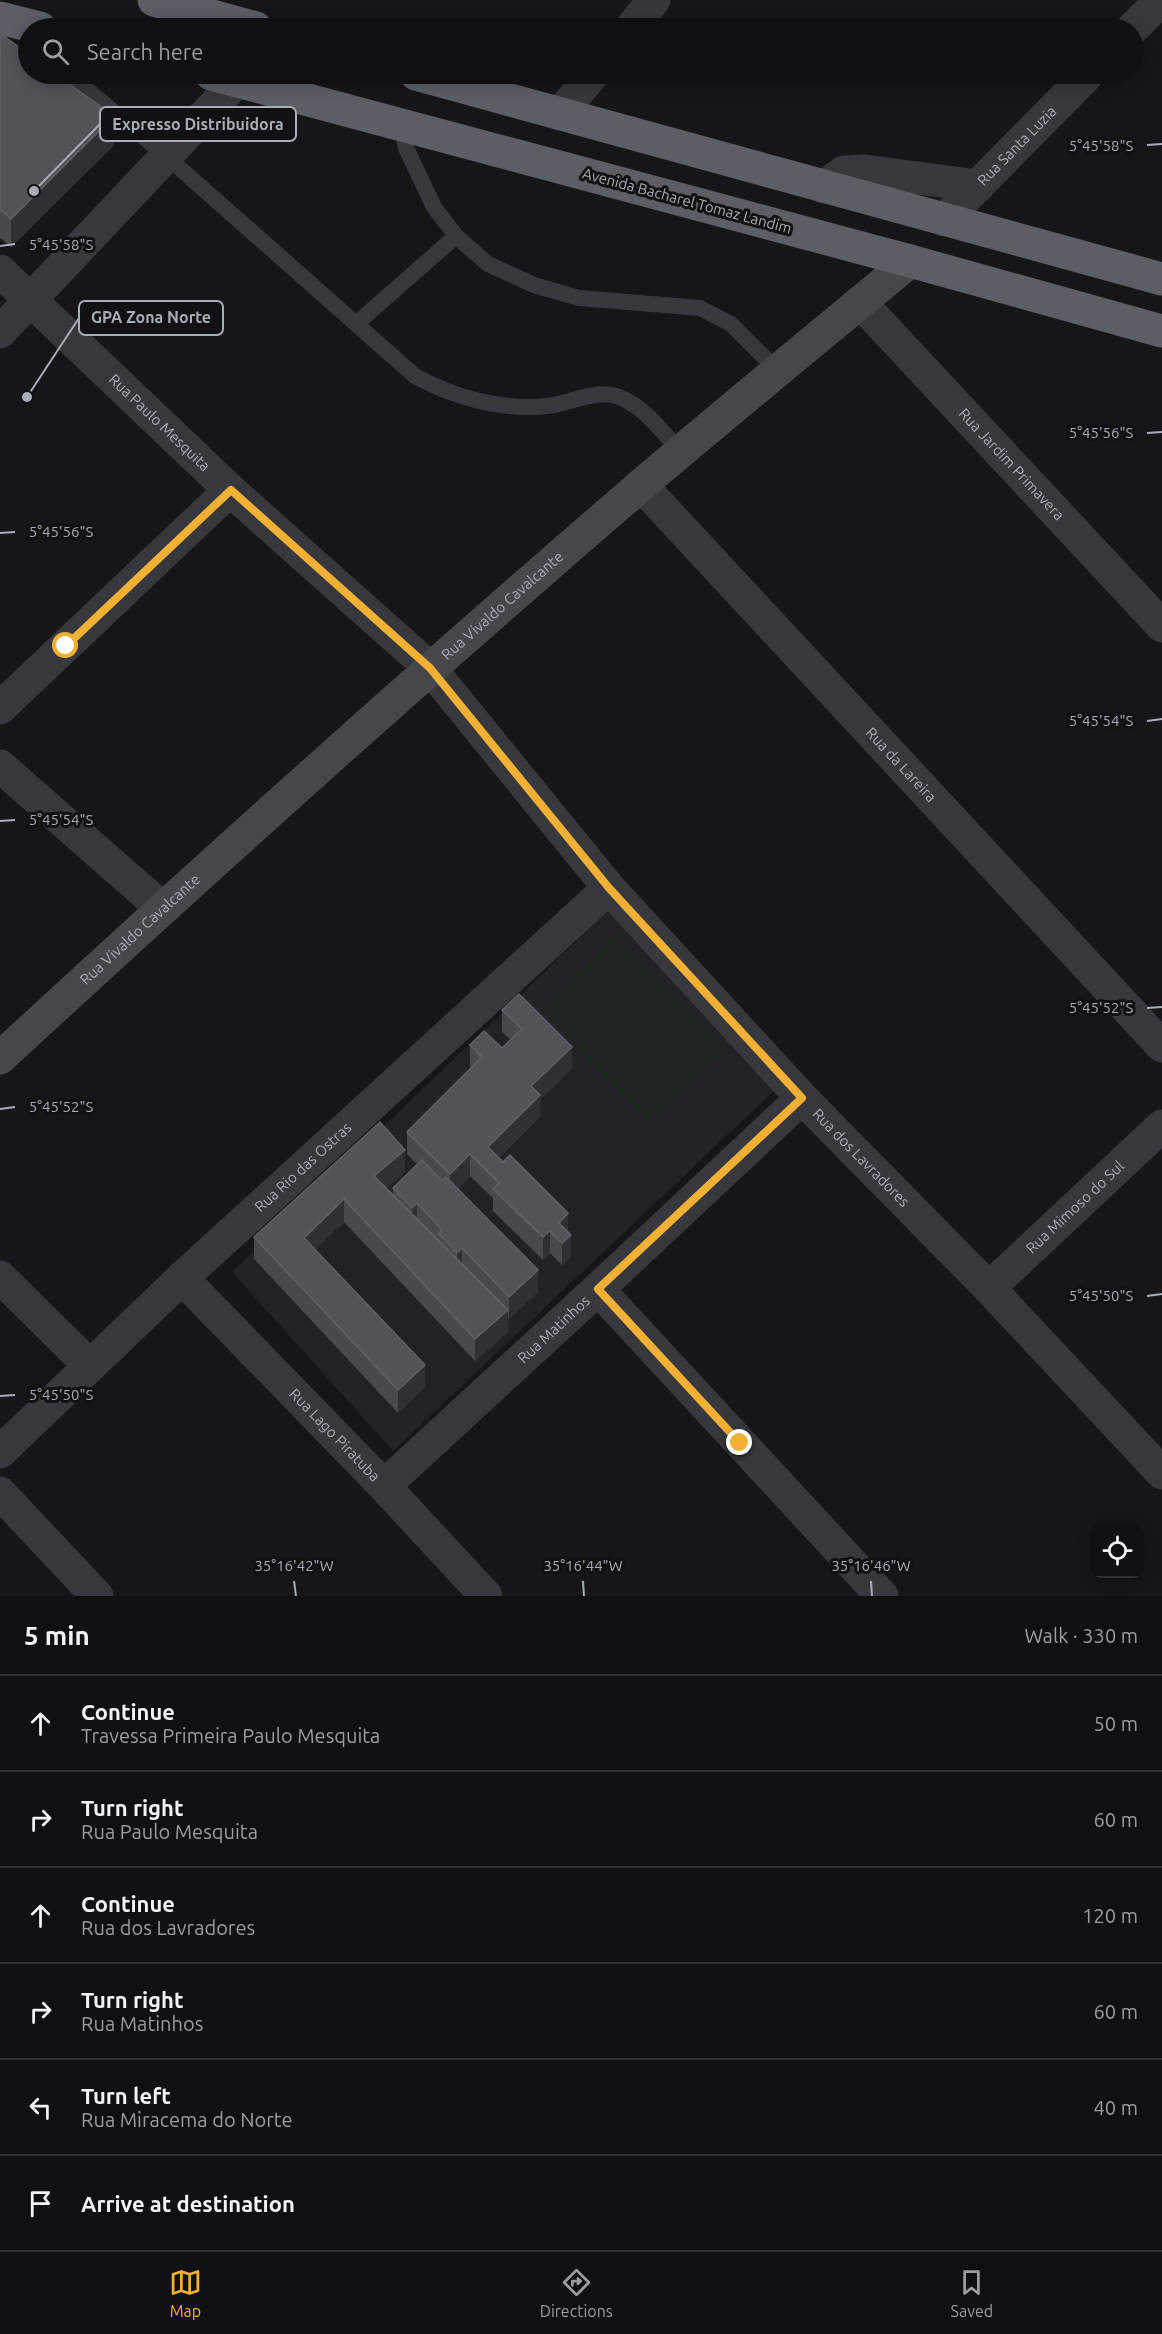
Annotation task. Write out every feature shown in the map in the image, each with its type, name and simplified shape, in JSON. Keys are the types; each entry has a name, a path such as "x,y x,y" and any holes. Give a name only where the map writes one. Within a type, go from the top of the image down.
{"highway":[{"path":"154,0 220,18"},
{"name":"Avenida Bacharel Tomaz Landim","path":"250,84 1162,331"},
{"path":"452,84 1162,279"}],"main road":[{"name":"Rua Vivaldo Cavalcante","path":"0,1058 162,908 430,668 641,485 910,261"}],"street":[{"path":"639,18 654,0"},
{"path":"1143,18 1161,0"},
{"path":"0,332 166,156 219,84"},
{"path":"560,114 585,84"},
{"name":"Rua Santa Luzia","path":"944,219 1078,84"},
{"path":"824,187 844,172 865,171 978,186"},
{"name":"Rua Paulo Mesquita","path":"0,271 231,490 430,668"},
{"name":"Rua Jardim Primavera","path":"860,302 1162,626"},
{"name":"Rua da Lareira","path":"641,485 1162,1046"},
{"path":"0,708 231,490"},
{"name":"Rua dos Lavradores","path":"430,668 609,888 802,1098 989,1288 1162,1473"},
{"path":"0,766 162,908"},
{"name":"Rua Rio das Ostras","path":"0,1452 182,1278 609,888"},
{"name":"Rua Matinhos","path":"384,1486 802,1098"},
{"name":"Rua Mimoso do Sul","path":"989,1288 1162,1126"},
{"path":"0,1277 89,1365"},
{"name":"Rua Lago Piratuba","path":"182,1278 384,1486 486,1596"},
{"path":"598,1289 882,1596"},
{"path":"0,1493 97,1596"}],"lane":[{"path":"81,84 416,376 442,390 497,405 550,406 601,394 623,398 641,410 681,452"},
{"path":"401,124 406,148 434,207 456,236 488,264 534,285 579,298 700,308 731,324 778,371"},
{"path":"356,324 456,236"}],"shaded area":[{"path":"611,908 776,1089 393,1451 232,1272"},
{"path":"614,937 725,1049 650,1122 540,1009"}],"building":[{"path":"0,33 18,46 18,84 69,84 114,116 11,219 0,209"},
{"path":"519,994 572,1047 531,1086 540,1095 488,1147 503,1162 510,1155 568,1213 559,1223 571,1235 562,1243 550,1231 543,1237 493,1189 499,1183 470,1154 450,1174 407,1132 482,1057 470,1045 484,1031 502,1048 522,1029 502,1010"},
{"path":"380,1122 405,1150 374,1176 508,1310 475,1339 344,1199 304,1238 425,1365 398,1390 254,1237"},
{"path":"422,1160 442,1181 446,1177 538,1270 509,1297 462,1248 457,1253 439,1234 442,1230 417,1203 412,1208 393,1188"}],"place":[{"name":"Expresso Distribuidora","path":"34,191"},
{"name":"GPA Zona Norte","path":"27,397"}],"route":[{"path":"66,646 231,490 430,668 609,888 802,1098 598,1289 740,1443"}]}
